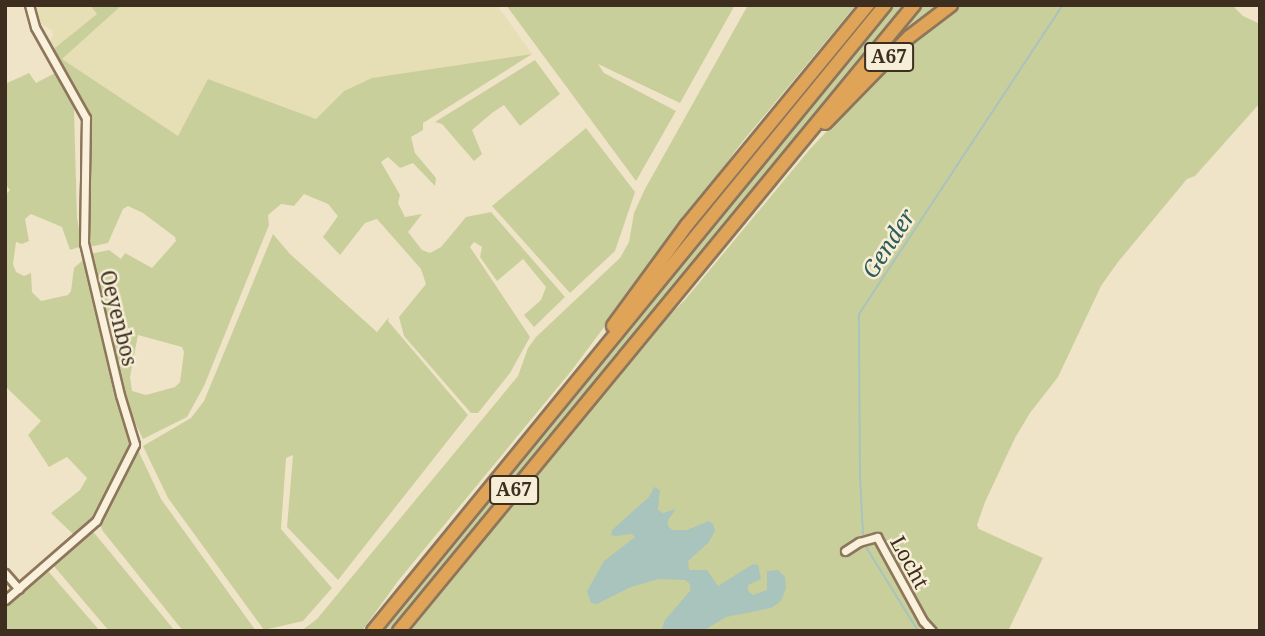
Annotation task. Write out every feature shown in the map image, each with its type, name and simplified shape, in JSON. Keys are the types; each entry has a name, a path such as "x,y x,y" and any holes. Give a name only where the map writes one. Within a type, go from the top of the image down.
{"highway":[{"name":"A67","path":"586,372 610,331 687,225 866,5"},
{"name":"A67","path":"373,631 885,5"},
{"name":"A67","path":"398,631 914,5"},
{"name":"A67","path":"791,154 834,115 909,37 950,5"}],"street":[{"name":"Oeyenbos","path":"5,600 96,521 127,463 135,438 120,395 84,243 86,118 35,27 29,5"},
{"name":"Locht","path":"845,551 859,542 877,537 923,621 932,631"},
{"path":"5,573 19,589"}],"shaded area":[{"path":"31,5 90,5 98,13 51,51 47,45 53,36 52,30 38,22"},
{"path":"122,5 497,5 532,54 372,78 344,91 316,119 209,79 178,136 62,59"}],"green space":[{"path":"90,5 122,5 62,59 178,136 208,79 316,119 344,91 372,78 532,54 423,123 423,130 411,137 415,153 436,178 435,186 413,163 400,168 388,157 381,162 400,195 398,203 405,217 422,214 408,232 422,250 430,253 441,247 466,217 491,212 565,297 534,327 524,315 541,300 546,287 523,259 497,281 480,257 482,247 474,242 470,247 530,337 510,373 478,413 471,413 404,336 399,317 426,284 421,269 377,219 365,223 340,255 323,237 338,216 328,204 304,194 294,206 281,204 268,215 269,225 204,386 187,417 143,439 121,394 90,254 109,250 121,259 125,253 152,268 176,241 175,237 143,213 128,206 123,209 108,243 89,247 82,174 82,107 51,51 97,14","holes":["138,335 182,347 184,352 180,382 175,387 146,395 132,391 130,377"]},
{"path":"506,5 735,5 680,103 598,64 604,73 676,111 636,181"},
{"path":"748,5 856,5 743,141 572,370 398,581 362,631 301,631 317,619 518,376 528,348 536,337 620,258 629,242 634,213 645,189"},
{"path":"892,5 908,5 394,631 379,631"},
{"path":"921,5 946,5 850,91"},
{"path":"962,5 1232,5 1243,16 1260,24 1260,103 1195,176 1187,179 1101,286 1058,377 1030,413 1015,438 985,502 977,525 979,529 1043,558 1008,631 406,631 656,328 684,301 810,149 914,39"},
{"path":"535,60 560,94 520,126 504,105 492,113 472,130 482,154 474,161 442,124 435,122"},
{"path":"29,73 36,83 55,73 74,109 77,218 82,246 70,250 62,227 31,214 25,219 29,241 22,244 16,242 13,264 16,272 24,276 31,273 32,292 41,301 68,295 74,268 84,259 112,376 132,441 86,527 75,536 51,513 80,490 87,478 67,457 49,467 28,435 41,421 5,386 5,195 10,190 5,184 5,84"},
{"path":"586,128 635,192 615,251 570,293 492,206"},
{"path":"273,234 290,254 377,332 389,317 388,321 468,415 338,580 287,527 293,455 286,458 281,529 332,588 303,621 264,630 168,498 143,446 191,418 204,401"},
{"path":"138,450 161,499 256,631 183,631 102,530 100,520"},
{"path":"92,531 175,631 109,631 53,565"},
{"path":"44,570 48,571 100,631 5,631 5,602"}],"water":[{"path":"654,487 660,490 658,510 663,513 676,509 668,520 668,526 672,530 687,530 709,521 713,524 715,531 709,542 688,561 689,570 707,570 718,586 753,564 758,565 761,579 748,585 748,591 753,595 767,590 767,571 778,570 785,577 786,588 781,601 771,608 726,617 703,631 661,631 665,620 690,591 690,584 685,580 659,579 631,587 597,604 591,603 587,591 604,561 635,537 632,534 611,535 612,530 649,497"}],"waterway":[{"name":"Gender","path":"863,534 859,314 1063,5"},
{"name":"Gender","path":"866,547 918,631"}]}
